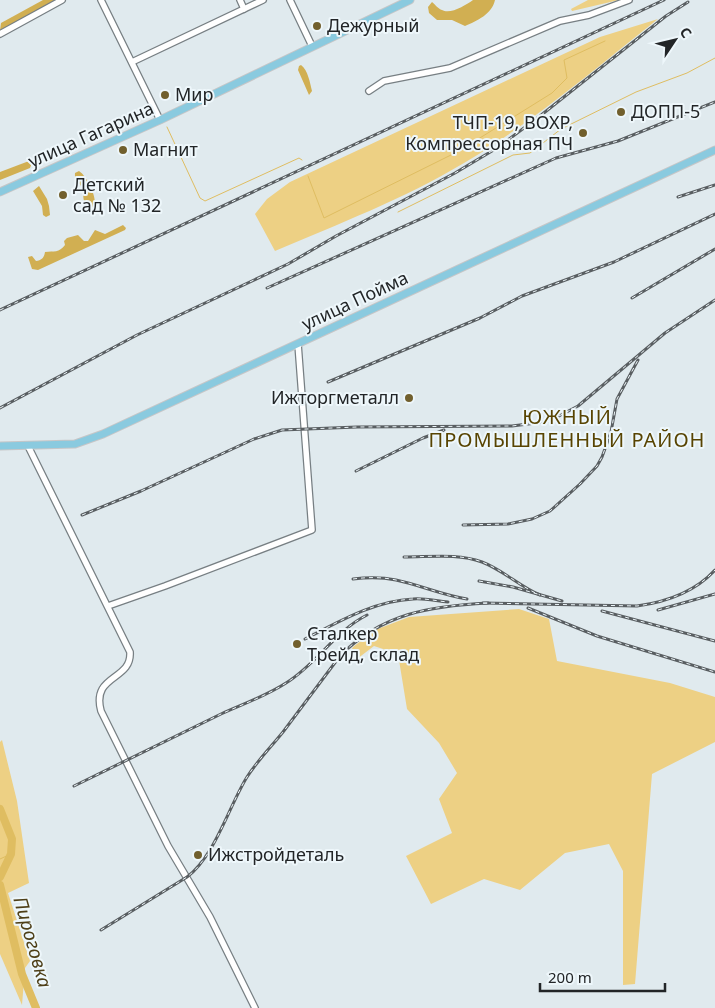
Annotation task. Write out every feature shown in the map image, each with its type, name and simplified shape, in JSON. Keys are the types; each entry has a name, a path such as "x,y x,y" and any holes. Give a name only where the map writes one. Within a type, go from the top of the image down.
{"main road":[{"name":"улица Гагарина","path":"0,192 160,120 410,0"},
{"name":"улица Пойма","path":"0,446 75,444 88,440 715,150"}],"street":[{"path":"0,34 62,0"},
{"path":"101,0 160,120"},
{"path":"240,0 244,9"},
{"path":"132,62 263,0"},
{"path":"290,0 312,46"},
{"path":"369,91 384,81 450,68 560,21 590,15 629,0"},
{"path":"108,606 312,530 298,344"},
{"path":"28,446 128,644 130,658 126,669 111,678 101,690 99,702 101,711 168,846 210,917 255,1008"}],"shaded area":[{"path":"43,0 58,0 0,30 1,23"},
{"path":"473,0 495,0 487,13 465,26 452,20 437,20 429,13 428,7 432,2 441,9 449,11 458,9"},
{"path":"588,0 619,0 572,11 571,9"},
{"path":"658,19 539,113 464,163 394,200 275,251 255,214 267,199 290,182 600,37"},
{"path":"301,65 305,70 312,91 309,95 298,70"},
{"path":"29,161 32,163 30,168 0,180 0,172"},
{"path":"79,171 91,188 95,203 94,207 87,204 84,200 82,188 75,177 75,173"},
{"path":"39,186 49,206 50,215 46,217 43,215 42,206 33,191"},
{"path":"123,225 126,228 125,230 38,270 32,269 28,257 32,256 36,261 40,260 45,252 61,249 65,245 64,241 67,238 78,235 84,241 88,241 95,230 105,234"},
{"path":"519,609 549,619 557,661 670,683 715,697 715,742 652,774 635,984 623,985 623,871 609,844 565,853 520,890 484,879 431,904 406,856 452,833 439,799 457,773 439,743 407,709 398,654 374,646 353,662 348,656 353,647 375,630 409,617"},
{"path":"2,740 17,801 29,883 8,893 30,961 25,968 22,1005 0,954 0,742"}],"waterway":[{"path":"308,176 324,218 459,151 552,93 567,78 564,60 605,41"},
{"path":"398,212 513,155 530,153 561,129 636,92 687,73 715,58"},
{"path":"167,127 200,198 205,201 299,158 302,160"},
{"name":"Пироговка","path":"0,809 12,839 11,854 0,877"},
{"name":"Пироговка","path":"0,859 11,854"},
{"name":"Пироговка","path":"0,885 22,974 36,1008"}],"railway":[{"path":"0,310 664,0"},
{"path":"0,408 137,335 288,264 336,236 455,173 497,148 666,16 688,2"},
{"path":"267,288 556,158 618,141 715,102"},
{"path":"678,197 715,185"},
{"path":"328,382 480,318 522,296 614,262 715,214"},
{"path":"632,298 715,249"},
{"path":"82,515 141,491 254,439 282,430 357,427 512,426 544,422 578,406 665,333 715,300"},
{"path":"463,525 508,524 532,519 550,511 580,484 597,466 602,457 611,432 617,399 638,360"},
{"path":"356,471 423,438 444,430"},
{"path":"404,557 444,556 473,559 490,565 540,595"},
{"path":"483,603 637,606 659,602 679,595 707,578 715,570"},
{"path":"353,579 391,579 467,599"},
{"path":"479,581 513,587 562,601"},
{"path":"658,610 715,594"},
{"path":"305,639 358,613 385,604 417,599 448,602"},
{"path":"101,930 187,877 197,868 214,844 240,789 251,771 340,656 356,642 373,630 408,614 447,606 488,603"},
{"path":"528,608 597,636 715,672"},
{"path":"602,611 715,641"},
{"path":"74,786 278,688 307,667 345,630 367,615"}],"place":[{"name":"Дежурный","path":"317,26"},
{"name":"Мир","path":"165,95"},
{"name":"ДОПП-5","path":"621,112"},
{"name":"ТЧП-19, ВОХР, Компрессорная ПЧ","path":"583,133"},
{"name":"Магнит","path":"123,150"},
{"name":"Детский сад № 132","path":"63,195"},
{"name":"Ижторгметалл","path":"409,398"},
{"name":"Сталкер Трейд, склад","path":"297,644"},
{"name":"Ижстройдеталь","path":"198,855"}],"district":[{"name":"ЮЖНЫЙ ПРОМЫШЛЕННЫЙ РАЙОН","path":"567,428"}]}
